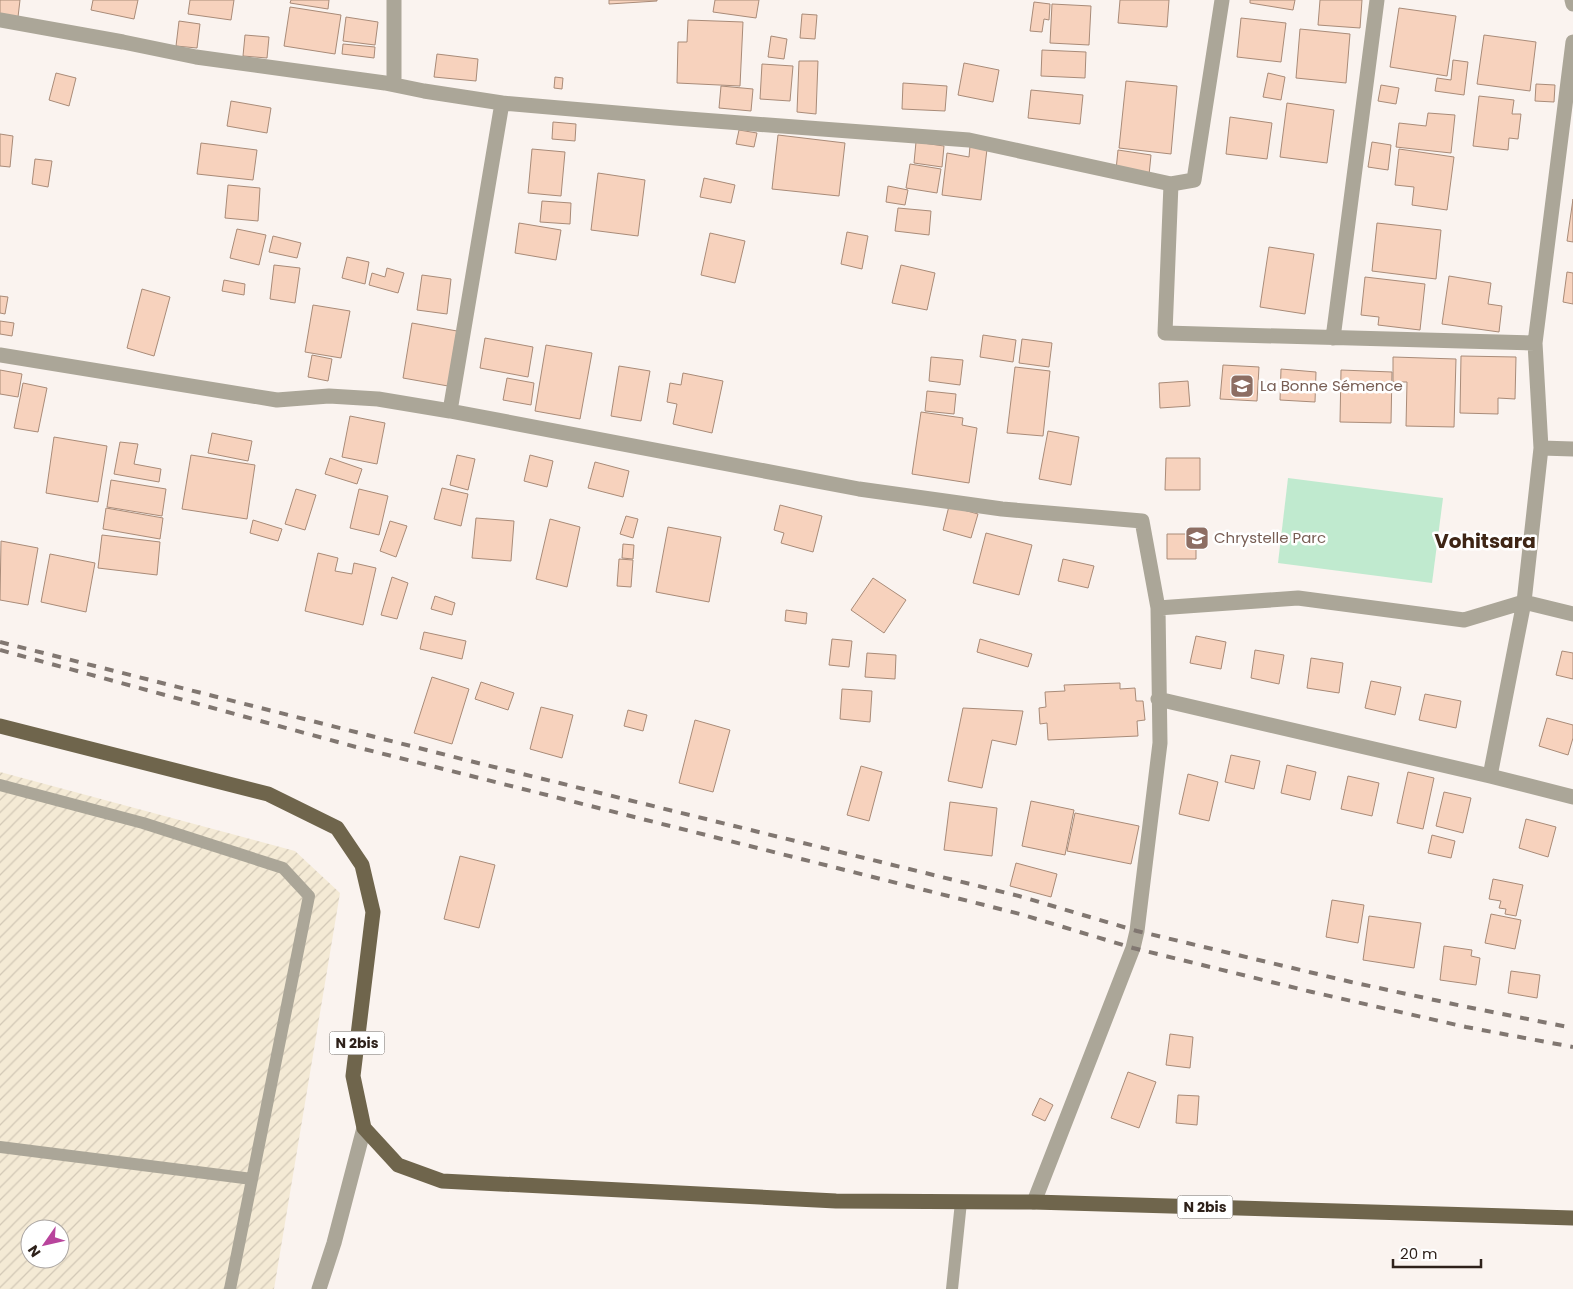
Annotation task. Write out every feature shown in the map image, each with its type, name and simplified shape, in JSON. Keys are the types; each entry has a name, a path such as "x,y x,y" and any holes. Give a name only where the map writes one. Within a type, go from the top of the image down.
{"main road":[{"name":"N 2bis","path":"0,726 268,794 337,828 362,865 373,912 353,1076 364,1128 398,1165 442,1181 836,1201 1034,1202 1573,1218"}],"street":[{"path":"394,0 394,84"},
{"path":"0,20 196,57 394,84 502,103 969,140 1171,184 1194,180 1222,0"},
{"path":"1333,338 1377,0"},
{"path":"1572,0 1573,4"},
{"path":"1490,776 1524,602 1541,448 1536,343 1573,42"},
{"path":"450,411 502,103"},
{"path":"1171,184 1165,333 1536,343"},
{"path":"0,355 277,400 328,396 378,399 859,489 1002,509 1142,521 1158,608 1160,743 1137,931 1134,948 1034,1202"},
{"path":"1541,448 1573,449"},
{"path":"1158,608 1298,598 1464,620 1524,602 1573,614"},
{"path":"1158,700 1490,776 1573,797"},
{"path":"319,1289 334,1243 364,1128"}],"lane":[{"path":"0,785 143,823 283,868 309,896 230,1289"},
{"path":"0,1147 252,1179"},
{"path":"952,1289 961,1202"}],"shaded area":[{"path":"0,772 295,851 340,893 274,1289 0,1289"}],"green space":[{"path":"1288,478 1443,498 1432,583 1278,563"}],"building":[{"path":"0,0 20,0 18,17 0,15"},
{"path":"93,0 138,0 134,19 91,10"},
{"path":"190,0 234,0 231,20 188,14"},
{"path":"291,0 329,0 328,9 290,3"},
{"path":"609,0 657,0 657,1 609,4"},
{"path":"715,0 759,0 756,18 713,12"},
{"path":"1120,0 1169,0 1167,27 1118,23"},
{"path":"1250,0 1295,0 1293,10 1250,3"},
{"path":"1320,0 1362,0 1360,28 1318,25"},
{"path":"1034,2 1050,4 1049,20 1044,19 1042,32 1030,31"},
{"path":"1052,4 1091,6 1089,45 1050,43"},
{"path":"290,7 341,15 335,54 284,46"},
{"path":"1399,8 1456,16 1447,76 1390,67"},
{"path":"802,14 817,15 815,39 800,38"},
{"path":"346,17 378,22 375,45 343,41"},
{"path":"1241,18 1286,23 1281,62 1237,57"},
{"path":"688,20 743,22 740,86 677,83 678,42 687,42"},
{"path":"179,21 200,24 197,48 176,46"},
{"path":"1300,29 1350,34 1346,83 1296,78"},
{"path":"245,35 269,37 267,58 243,56"},
{"path":"1484,35 1536,42 1530,91 1477,84"},
{"path":"771,36 787,39 784,59 768,57"},
{"path":"343,44 375,47 374,58 342,54"},
{"path":"1042,50 1086,52 1085,78 1041,76"},
{"path":"437,54 478,59 476,81 434,77"},
{"path":"1453,60 1468,62 1464,95 1435,91 1437,78 1451,80"},
{"path":"799,61 818,61 816,114 797,112"},
{"path":"964,63 999,70 993,102 958,95"},
{"path":"762,64 793,66 790,101 760,99"},
{"path":"56,73 76,78 69,106 49,100"},
{"path":"1268,73 1285,77 1281,100 1263,97"},
{"path":"555,77 563,78 562,89 554,88"},
{"path":"1126,81 1177,86 1171,154 1119,148"},
{"path":"903,83 947,86 945,111 902,109"},
{"path":"1536,84 1555,85 1554,102 1535,101"},
{"path":"1381,85 1399,88 1396,104 1378,101"},
{"path":"721,86 753,89 751,111 719,108"},
{"path":"1031,90 1083,95 1080,124 1028,118"},
{"path":"1479,96 1514,100 1512,114 1521,114 1518,139 1509,138 1508,150 1473,146"},
{"path":"231,101 271,108 267,133 227,126"},
{"path":"1287,103 1334,110 1327,163 1280,157"},
{"path":"1428,113 1455,115 1451,153 1396,147 1399,123 1426,126"},
{"path":"1230,117 1272,123 1267,159 1226,154"},
{"path":"553,122 576,124 575,141 552,139"},
{"path":"739,130 757,133 754,147 736,144"},
{"path":"0,134 13,136 10,167 0,166"},
{"path":"778,135 845,143 839,196 772,189"},
{"path":"916,142 944,146 942,167 914,163"},
{"path":"1372,142 1391,145 1388,170 1368,167"},
{"path":"201,143 257,150 253,180 197,174"},
{"path":"970,146 987,149 981,200 942,195 947,153 969,157"},
{"path":"532,149 565,152 561,196 528,193"},
{"path":"1399,149 1454,157 1447,210 1412,205 1414,187 1395,185"},
{"path":"1118,150 1151,155 1149,175 1116,170"},
{"path":"35,159 52,161 48,187 32,184"},
{"path":"910,164 941,169 937,193 906,188"},
{"path":"598,173 645,180 638,236 591,230"},
{"path":"704,178 735,185 731,203 700,197"},
{"path":"228,185 260,188 258,221 225,218"},
{"path":"888,186 908,190 905,205 886,202"},
{"path":"1573,199 1573,242 1567,241"},
{"path":"542,201 571,203 570,224 540,222"},
{"path":"898,208 931,211 929,235 895,231"},
{"path":"519,223 561,230 556,260 515,253"},
{"path":"1377,223 1441,230 1436,279 1372,271"},
{"path":"237,229 266,235 259,265 230,258"},
{"path":"847,232 868,236 862,269 841,264"},
{"path":"710,233 745,241 735,283 701,275"},
{"path":"273,236 301,243 297,258 269,252"},
{"path":"1269,247 1314,254 1305,314 1260,307"},
{"path":"347,257 369,262 365,284 342,278"},
{"path":"274,265 300,268 295,303 270,299"},
{"path":"901,265 935,273 927,310 892,303"},
{"path":"387,268 404,273 398,293 369,285 372,273 385,277"},
{"path":"1567,272 1573,273 1573,304 1563,302"},
{"path":"422,275 451,279 447,314 417,310"},
{"path":"1449,276 1491,283 1488,304 1502,306 1499,332 1442,324"},
{"path":"1365,277 1425,284 1420,330 1378,325 1379,317 1361,315"},
{"path":"224,280 245,284 244,295 222,291"},
{"path":"142,289 170,297 154,356 127,348"},
{"path":"0,296 8,297 5,314 0,313"},
{"path":"313,305 350,311 341,358 305,352"},
{"path":"0,321 14,323 12,336 0,334"},
{"path":"412,323 457,331 448,386 403,378"},
{"path":"983,335 1016,340 1013,362 980,357"},
{"path":"485,338 533,347 528,377 480,368"},
{"path":"1022,339 1052,343 1049,367 1019,363"},
{"path":"546,345 592,353 580,419 535,411"},
{"path":"312,355 332,359 328,381 308,377"},
{"path":"1461,356 1516,357 1515,399 1498,398 1498,414 1460,413"},
{"path":"931,357 963,360 960,385 929,381"},
{"path":"1393,357 1456,359 1454,427 1406,426 1407,382 1393,382"},
{"path":"1223,365 1259,367 1257,401 1220,399"},
{"path":"619,366 650,371 641,421 611,416"},
{"path":"1015,367 1050,371 1043,436 1007,433"},
{"path":"1281,369 1316,372 1315,402 1280,400"},
{"path":"0,370 22,374 18,397 0,394"},
{"path":"1341,370 1392,372 1391,423 1340,422"},
{"path":"683,373 723,381 712,433 673,424 677,404 667,402 670,383 681,385"},
{"path":"507,378 534,383 531,405 503,400"},
{"path":"1188,381 1190,406 1160,408 1159,383"},
{"path":"23,383 47,388 38,432 14,428"},
{"path":"927,391 956,394 954,414 925,411"},
{"path":"921,412 963,418 962,425 977,428 969,483 912,474"},
{"path":"350,416 385,423 377,464 342,457"},
{"path":"1048,431 1079,437 1071,485 1039,479"},
{"path":"212,433 252,441 248,461 208,453"},
{"path":"54,437 107,446 98,502 46,493"},
{"path":"120,442 138,444 134,464 161,469 159,482 114,474"},
{"path":"191,455 255,465 247,519 182,509"},
{"path":"457,455 475,459 468,490 450,485"},
{"path":"530,455 553,461 547,487 524,481"},
{"path":"330,458 362,469 357,484 325,474"},
{"path":"1166,458 1200,458 1200,490 1165,490"},
{"path":"595,462 629,471 623,497 588,488"},
{"path":"111,480 166,489 162,516 107,507"},
{"path":"442,488 468,494 461,526 434,519"},
{"path":"296,489 316,495 305,530 285,524"},
{"path":"359,489 388,496 379,535 350,528"},
{"path":"780,505 822,516 813,552 781,543 784,533 774,530"},
{"path":"949,506 978,514 971,538 943,530"},
{"path":"106,508 163,518 160,539 103,529"},
{"path":"626,516 638,519 633,538 620,534"},
{"path":"476,518 514,521 511,561 472,558"},
{"path":"550,519 580,527 567,587 536,579"},
{"path":"253,520 282,529 278,541 250,533"},
{"path":"390,521 407,526 396,557 380,551"},
{"path":"668,527 721,537 709,602 656,592"},
{"path":"986,533 1032,545 1019,595 973,583"},
{"path":"1167,534 1196,534 1196,559 1167,559"},
{"path":"102,535 160,542 157,575 98,568"},
{"path":"1,541 38,548 28,605 0,600"},
{"path":"623,544 634,545 633,559 622,558"},
{"path":"318,553 338,558 335,571 352,574 354,563 376,568 363,625 305,611"},
{"path":"50,554 95,563 86,612 41,602"},
{"path":"619,559 633,560 631,587 617,586"},
{"path":"1063,559 1094,566 1088,588 1058,581"},
{"path":"392,577 408,583 397,619 381,615"},
{"path":"873,578 906,600 884,633 851,610"},
{"path":"435,596 455,603 452,615 431,609"},
{"path":"786,610 807,613 806,624 785,621"},
{"path":"424,632 466,641 462,659 420,649"},
{"path":"1196,636 1226,642 1221,669 1190,663"},
{"path":"832,639 852,641 849,667 829,665"},
{"path":"980,639 1032,654 1028,667 977,652"},
{"path":"1255,650 1284,655 1279,684 1251,678"},
{"path":"1562,651 1573,653 1573,679 1556,675"},
{"path":"867,653 896,655 895,679 865,677"},
{"path":"1311,658 1343,663 1339,693 1307,688"},
{"path":"432,677 469,689 452,744 414,733"},
{"path":"1371,681 1401,687 1395,715 1365,708"},
{"path":"481,682 514,693 508,710 475,699"},
{"path":"1120,683 1120,689 1135,688 1136,701 1143,701 1145,720 1137,721 1138,736 1048,740 1047,723 1040,724 1039,708 1046,707 1045,692 1065,691 1064,685"},
{"path":"842,689 872,691 870,722 840,719"},
{"path":"1425,694 1461,701 1456,728 1419,720"},
{"path":"541,707 573,715 562,758 530,749"},
{"path":"963,708 1023,711 1016,745 992,740 982,788 948,781"},
{"path":"628,710 647,715 643,731 624,726"},
{"path":"1547,718 1573,725 1573,738 1568,755 1539,746"},
{"path":"695,720 730,730 713,792 679,783"},
{"path":"1231,755 1260,761 1254,789 1225,782"},
{"path":"1287,765 1316,772 1310,800 1281,793"},
{"path":"861,766 882,772 869,821 847,815"},
{"path":"1408,772 1434,778 1423,829 1397,823"},
{"path":"1188,774 1218,782 1209,821 1179,814"},
{"path":"1348,776 1379,783 1372,816 1341,809"},
{"path":"1444,792 1471,798 1463,833 1436,826"},
{"path":"1031,801 1074,810 1065,855 1022,846"},
{"path":"950,802 997,808 992,856 944,850"},
{"path":"1075,813 1139,826 1131,864 1067,851"},
{"path":"1526,819 1556,827 1548,857 1519,848"},
{"path":"1432,835 1455,841 1451,858 1428,853"},
{"path":"460,856 495,865 479,928 444,919"},
{"path":"1016,863 1057,874 1051,897 1010,886"},
{"path":"1493,879 1523,885 1516,916 1505,914 1506,909 1499,908 1501,901 1489,899"},
{"path":"1332,900 1364,905 1358,943 1326,937"},
{"path":"1491,914 1521,920 1515,949 1485,943"},
{"path":"1369,916 1421,923 1414,968 1363,960"},
{"path":"1444,946 1472,950 1471,956 1480,958 1476,985 1440,980"},
{"path":"1511,971 1540,975 1537,998 1508,993"},
{"path":"1170,1034 1193,1037 1190,1068 1166,1065"},
{"path":"1128,1072 1156,1082 1139,1128 1111,1118"},
{"path":"1178,1095 1199,1096 1197,1125 1176,1123"},
{"path":"1040,1098 1053,1105 1045,1121 1032,1115"}],"railway":[{"path":"0,642 474,762 1019,896 1137,931 1351,982 1573,1028"},
{"path":"0,650 356,747 1020,914 1133,948 1466,1027 1573,1047"}],"place":[{"name":"La Bonne Sémence","path":"1242,386"},
{"name":"Chrystelle Parc","path":"1197,538"}],"district":[{"name":"Vohitsara","path":"1485,541"}]}
